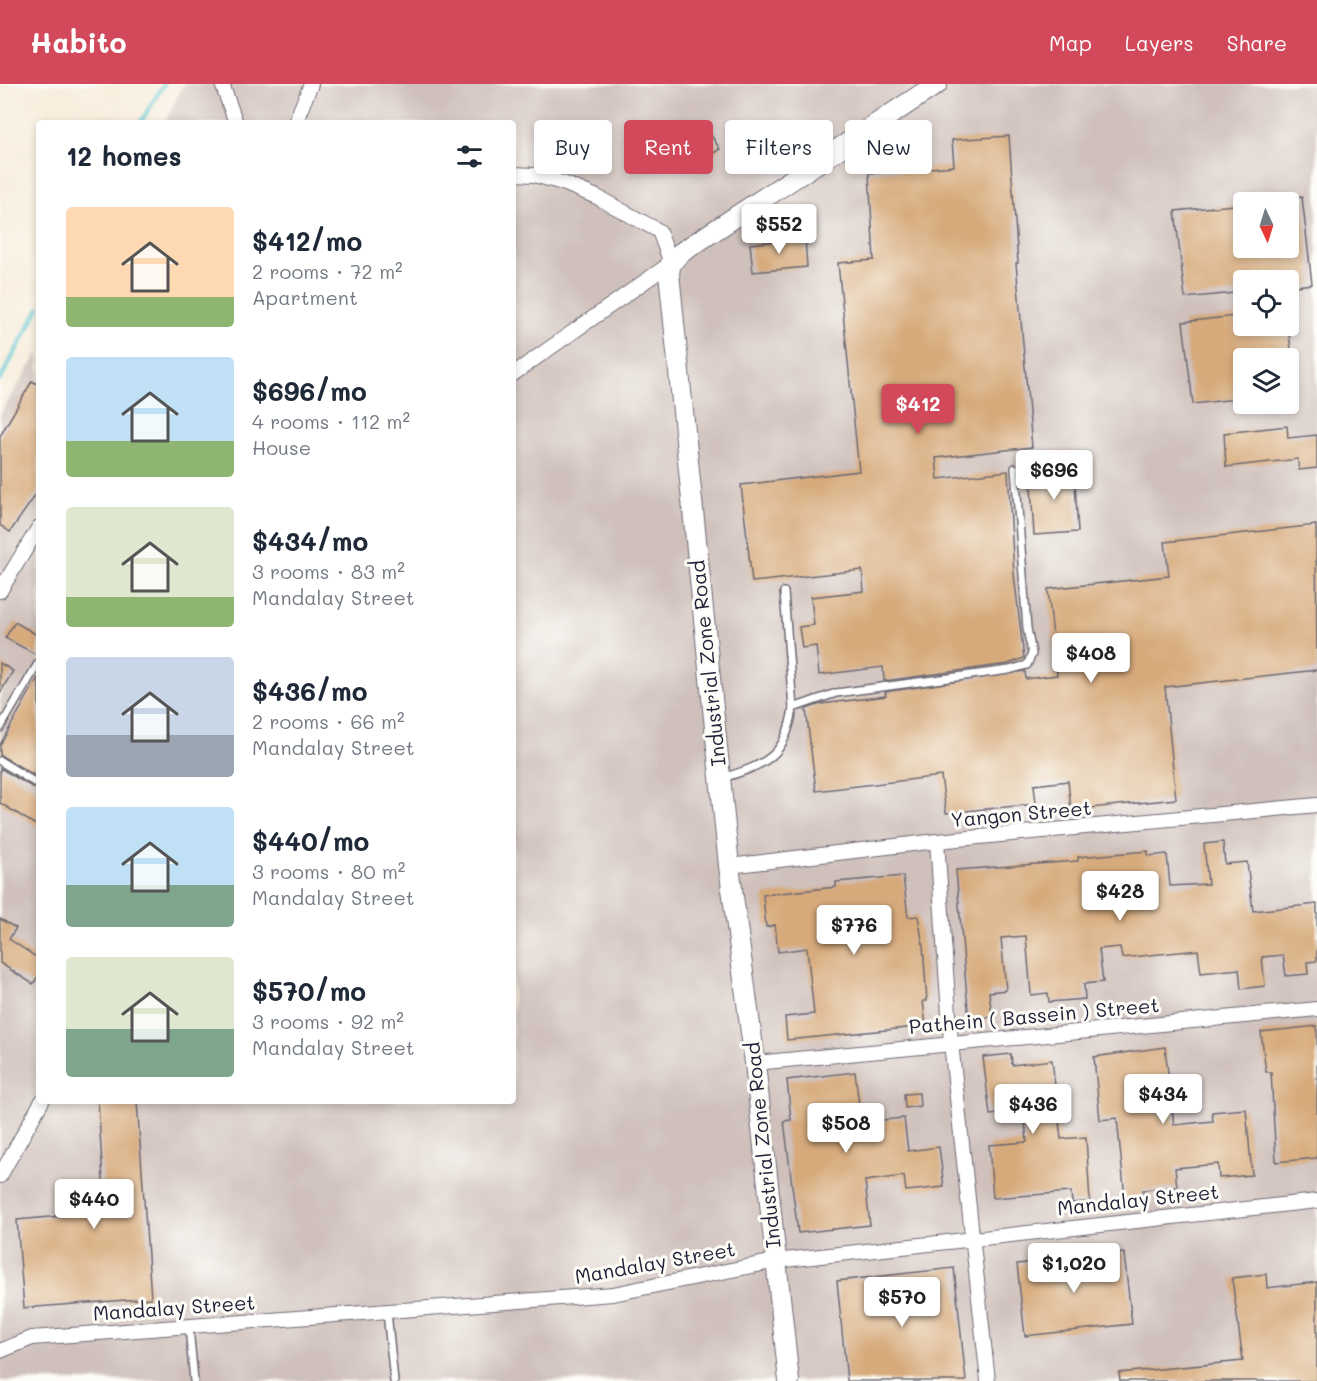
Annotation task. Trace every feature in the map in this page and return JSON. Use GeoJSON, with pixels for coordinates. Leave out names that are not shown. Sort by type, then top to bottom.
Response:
{"type":"FeatureCollection","features":[{"type":"Feature","properties":{"kind":"street"},"geometry":{"type":"LineString","coordinates":[[222,84],[235,120]]}},
{"type":"Feature","properties":{"kind":"street"},"geometry":{"type":"LineString","coordinates":[[296,120],[311,84]]}},
{"type":"Feature","properties":{"kind":"street"},"geometry":{"type":"LineString","coordinates":[[516,372],[671,263],[678,254],[937,84]]}},
{"type":"Feature","properties":{"kind":"street"},"geometry":{"type":"LineString","coordinates":[[516,174],[563,183],[597,197],[659,231],[671,263]]}},
{"type":"Feature","properties":{"kind":"street","name":"Industrial Zone Road"},"geometry":{"type":"LineString","coordinates":[[671,263],[669,285],[729,866],[755,1063],[789,1381]]}},
{"type":"Feature","properties":{"kind":"street"},"geometry":{"type":"LineString","coordinates":[[0,591],[36,532]]}},
{"type":"Feature","properties":{"kind":"street","name":"Yangon Street"},"geometry":{"type":"LineString","coordinates":[[729,866],[937,842],[1317,806]]}},
{"type":"Feature","properties":{"kind":"street"},"geometry":{"type":"LineString","coordinates":[[937,842],[951,1042],[988,1381]]}},
{"type":"Feature","properties":{"kind":"street","name":"Pathein ( Bassein ) Street"},"geometry":{"type":"LineString","coordinates":[[755,1063],[951,1042],[1317,1009]]}},
{"type":"Feature","properties":{"kind":"street"},"geometry":{"type":"LineString","coordinates":[[0,1176],[40,1104]]}},
{"type":"Feature","properties":{"kind":"street","name":"Mandalay Street"},"geometry":{"type":"LineString","coordinates":[[0,1351],[32,1338],[614,1294],[776,1261],[1317,1200]]}},
{"type":"Feature","properties":{"kind":"lane"},"geometry":{"type":"LineString","coordinates":[[793,708],[836,693],[1009,670],[1027,665],[1032,654],[1027,628],[1015,468]]}},
{"type":"Feature","properties":{"kind":"lane"},"geometry":{"type":"LineString","coordinates":[[720,779],[761,766],[778,752],[791,722],[793,708],[784,592]]}},
{"type":"Feature","properties":{"kind":"lane"},"geometry":{"type":"LineString","coordinates":[[0,728],[36,667]]}},
{"type":"Feature","properties":{"kind":"lane"},"geometry":{"type":"LineString","coordinates":[[0,760],[36,783]]}},
{"type":"Feature","properties":{"kind":"lane"},"geometry":{"type":"LineString","coordinates":[[387,1312],[394,1381]]}},
{"type":"Feature","properties":{"kind":"lane"},"geometry":{"type":"LineString","coordinates":[[189,1327],[194,1381]]}},
{"type":"Feature","properties":{"kind":"shaded area"},"geometry":{"type":"Polygon","coordinates":[[[184,84],[1317,84],[1317,1381],[0,1381],[0,414],[36,357],[36,1104],[516,1104],[516,120],[166,120],[184,84]]]}},
{"type":"Feature","properties":{"kind":"building"},"geometry":{"type":"Polygon","coordinates":[[[1009,136],[1018,263],[1016,263],[1032,447],[936,458],[938,479],[1008,471],[1014,574],[1024,658],[1008,664],[884,681],[883,667],[819,675],[816,646],[802,648],[799,627],[814,625],[811,597],[864,591],[862,570],[752,582],[741,485],[859,471],[838,263],[874,260],[869,174],[932,174],[932,168],[954,166],[952,140],[1009,136]]]}},
{"type":"Feature","properties":{"kind":"building"},"geometry":{"type":"Polygon","coordinates":[[[713,138],[720,149],[713,154],[713,138]]]}},
{"type":"Feature","properties":{"kind":"building"},"geometry":{"type":"Polygon","coordinates":[[[1299,197],[1302,197],[1312,284],[1299,286],[1299,270],[1233,270],[1233,293],[1185,298],[1175,211],[1233,205],[1233,258],[1299,258],[1299,197]]]}},
{"type":"Feature","properties":{"kind":"building"},"geometry":{"type":"Polygon","coordinates":[[[805,238],[807,267],[753,272],[750,244],[805,238]]]}},
{"type":"Feature","properties":{"kind":"building"},"geometry":{"type":"Polygon","coordinates":[[[1233,316],[1233,336],[1289,336],[1291,348],[1233,348],[1233,399],[1193,404],[1183,322],[1233,316]]]}},
{"type":"Feature","properties":{"kind":"building"},"geometry":{"type":"Polygon","coordinates":[[[32,381],[36,383],[36,494],[10,532],[0,525],[0,436],[32,381]]]}},
{"type":"Feature","properties":{"kind":"building"},"geometry":{"type":"Polygon","coordinates":[[[1287,426],[1288,438],[1317,435],[1317,468],[1299,470],[1298,459],[1226,467],[1224,433],[1287,426]]]}},
{"type":"Feature","properties":{"kind":"building"},"geometry":{"type":"Polygon","coordinates":[[[1074,466],[1078,532],[1034,535],[1030,471],[1074,466]]]}},
{"type":"Feature","properties":{"kind":"building"},"geometry":{"type":"Polygon","coordinates":[[[1316,525],[1317,670],[1165,687],[1176,799],[1071,810],[1068,781],[1034,785],[1036,804],[946,813],[941,776],[816,791],[806,709],[821,704],[886,696],[885,692],[1025,671],[1026,679],[1057,675],[1048,589],[1169,576],[1165,542],[1316,525]]]}},
{"type":"Feature","properties":{"kind":"building"},"geometry":{"type":"Polygon","coordinates":[[[15,622],[36,634],[36,654],[5,638],[15,622]]]}},
{"type":"Feature","properties":{"kind":"building"},"geometry":{"type":"Polygon","coordinates":[[[0,663],[13,671],[0,693],[0,663]]]}},
{"type":"Feature","properties":{"kind":"building"},"geometry":{"type":"Polygon","coordinates":[[[36,681],[36,776],[0,755],[0,745],[36,681]]]}},
{"type":"Feature","properties":{"kind":"building"},"geometry":{"type":"Polygon","coordinates":[[[0,768],[36,789],[36,825],[0,803],[0,768]]]}},
{"type":"Feature","properties":{"kind":"building"},"geometry":{"type":"Polygon","coordinates":[[[1223,842],[1225,864],[1247,862],[1253,911],[1317,904],[1317,961],[1307,962],[1308,974],[1286,976],[1283,955],[1262,957],[1265,986],[1241,989],[1239,969],[1201,973],[1198,950],[1122,958],[1120,947],[1099,949],[1103,982],[1084,984],[1085,999],[1049,1002],[1048,993],[1031,995],[1026,936],[1001,938],[1006,990],[989,992],[992,1017],[969,1020],[956,870],[1078,861],[1078,857],[1148,851],[1148,856],[1167,854],[1170,886],[1208,884],[1204,844],[1223,842]]]}},
{"type":"Feature","properties":{"kind":"building"},"geometry":{"type":"Polygon","coordinates":[[[903,876],[908,917],[918,916],[923,945],[927,1001],[923,1001],[926,1026],[787,1040],[785,1017],[814,1014],[807,948],[778,952],[775,925],[766,927],[763,895],[836,887],[836,882],[903,876]]]}},
{"type":"Feature","properties":{"kind":"building"},"geometry":{"type":"Polygon","coordinates":[[[0,919],[16,928],[9,939],[36,957],[36,980],[33,984],[0,963],[0,919]]]}},
{"type":"Feature","properties":{"kind":"building"},"geometry":{"type":"Polygon","coordinates":[[[1317,1026],[1317,1158],[1276,1162],[1271,1072],[1266,1072],[1261,1032],[1317,1026]]]}},
{"type":"Feature","properties":{"kind":"building"},"geometry":{"type":"Polygon","coordinates":[[[1165,1047],[1174,1125],[1213,1121],[1212,1112],[1246,1109],[1252,1175],[1219,1178],[1218,1164],[1175,1168],[1177,1187],[1143,1190],[1143,1196],[1125,1198],[1117,1118],[1100,1120],[1094,1057],[1165,1047]]]}},
{"type":"Feature","properties":{"kind":"building"},"geometry":{"type":"Polygon","coordinates":[[[1011,1054],[1012,1065],[1052,1060],[1061,1139],[1086,1137],[1090,1202],[1072,1203],[1071,1192],[993,1198],[989,1145],[1027,1142],[1024,1111],[990,1115],[983,1057],[1011,1054]]]}},
{"type":"Feature","properties":{"kind":"building"},"geometry":{"type":"Polygon","coordinates":[[[855,1072],[861,1122],[904,1118],[908,1151],[939,1147],[944,1187],[906,1191],[904,1176],[865,1181],[870,1225],[798,1233],[784,1121],[791,1120],[787,1080],[855,1072]]]}},
{"type":"Feature","properties":{"kind":"building"},"geometry":{"type":"Polygon","coordinates":[[[919,1093],[920,1106],[905,1108],[904,1094],[919,1093]]]}},
{"type":"Feature","properties":{"kind":"building"},"geometry":{"type":"Polygon","coordinates":[[[98,1104],[137,1104],[151,1298],[24,1308],[17,1220],[105,1212],[98,1104]]]}},
{"type":"Feature","properties":{"kind":"building"},"geometry":{"type":"Polygon","coordinates":[[[1124,1253],[1132,1324],[1025,1336],[1017,1264],[1124,1253]]]}},
{"type":"Feature","properties":{"kind":"building"},"geometry":{"type":"Polygon","coordinates":[[[954,1268],[966,1381],[847,1381],[837,1281],[954,1268]]]}},
{"type":"Feature","properties":{"kind":"building"},"geometry":{"type":"Polygon","coordinates":[[[1266,1274],[1267,1288],[1317,1282],[1317,1381],[1120,1381],[1119,1373],[1243,1361],[1232,1278],[1266,1274]]]}},
{"type":"Feature","properties":{"kind":"waterway"},"geometry":{"type":"LineString","coordinates":[[142,120],[164,84]]}},
{"type":"Feature","properties":{"kind":"waterway"},"geometry":{"type":"LineString","coordinates":[[0,380],[36,314]]}}]}
